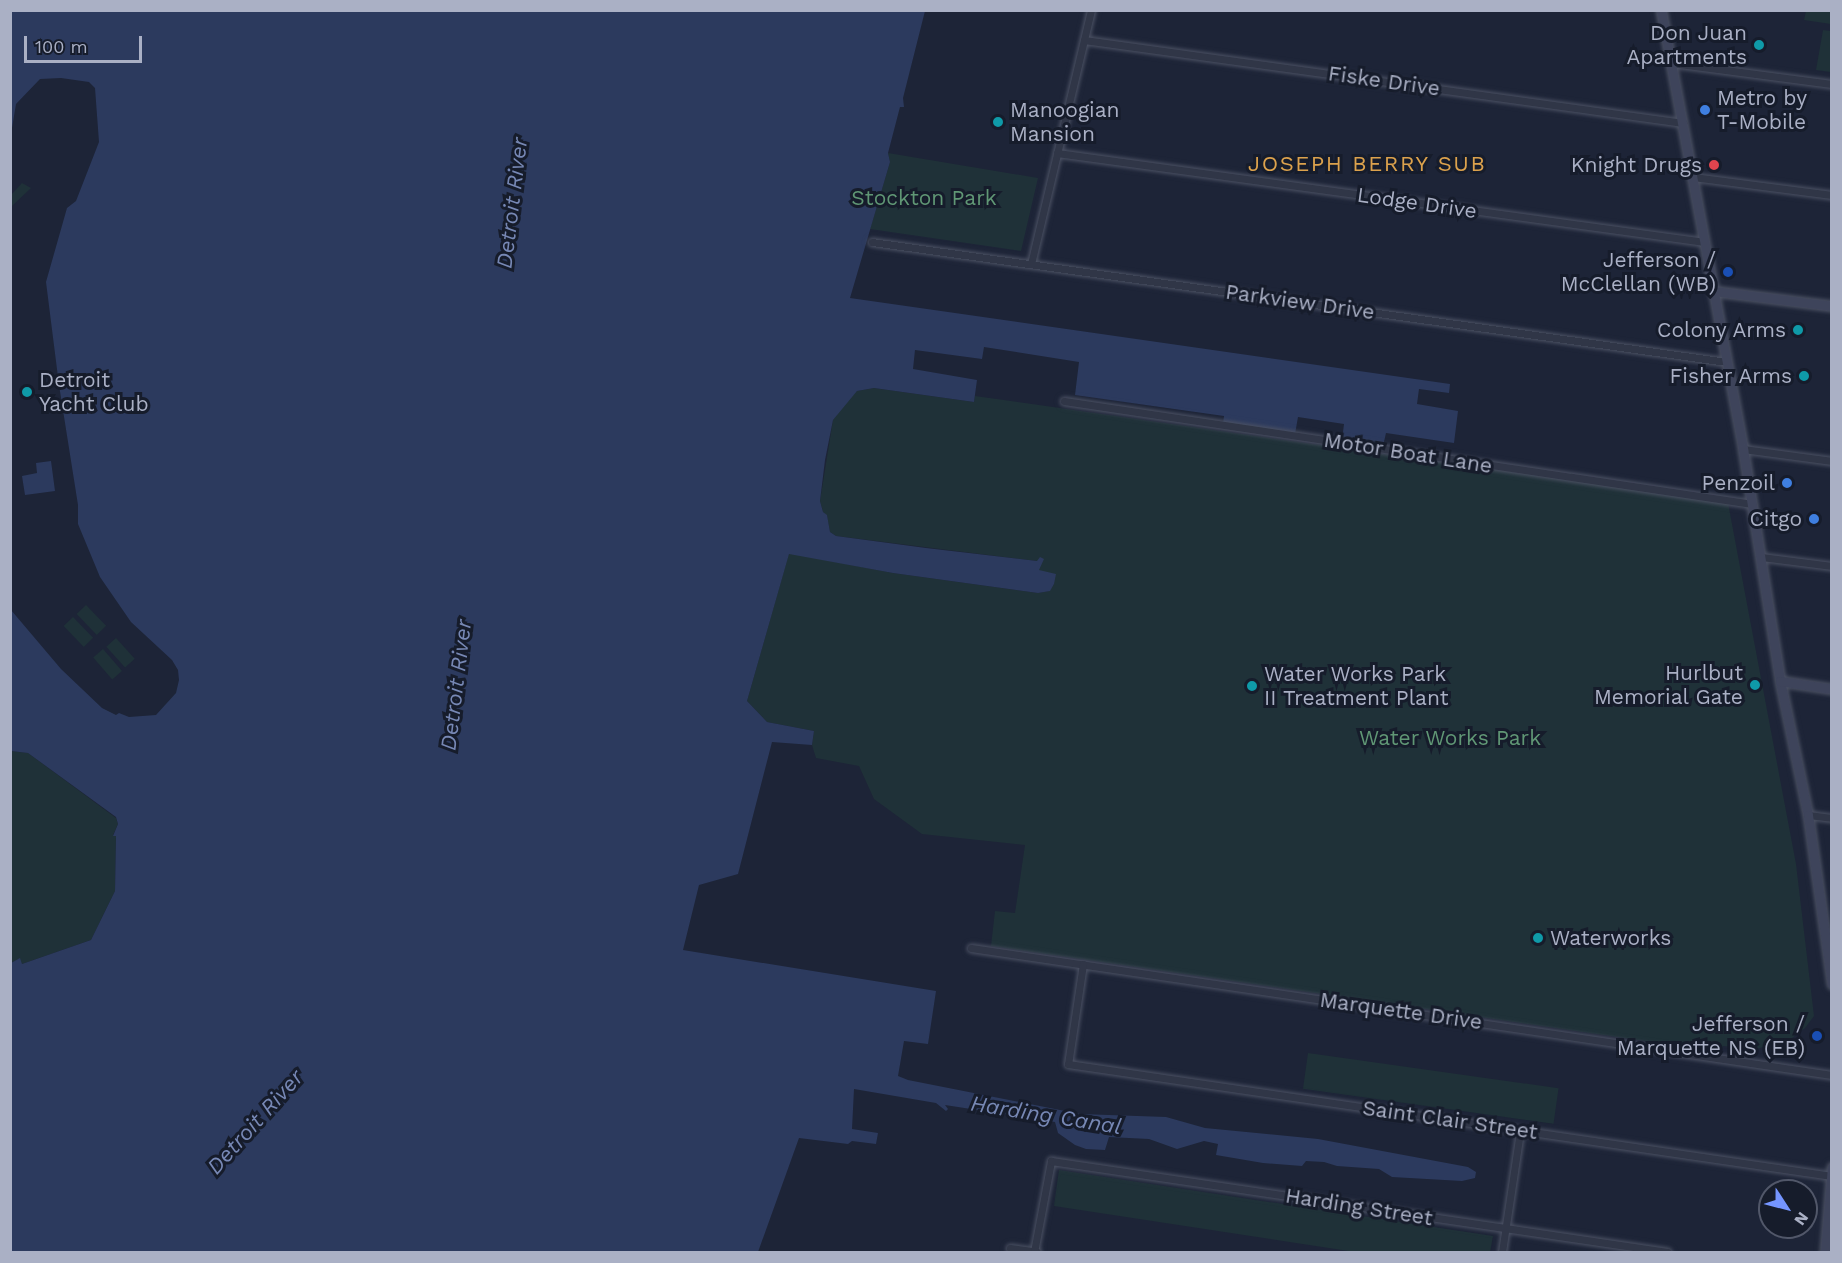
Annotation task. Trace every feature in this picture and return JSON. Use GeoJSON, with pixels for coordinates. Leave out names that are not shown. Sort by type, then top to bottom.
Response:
{"type":"FeatureCollection","features":[{"type":"Feature","properties":{"kind":"main road"},"geometry":{"type":"LineString","coordinates":[[1661,10],[1743,449],[1780,681],[1808,815],[1828,930],[1832,984]]}},
{"type":"Feature","properties":{"kind":"main road"},"geometry":{"type":"LineString","coordinates":[[1714,291],[1832,306]]}},
{"type":"Feature","properties":{"kind":"main road"},"geometry":{"type":"LineString","coordinates":[[1780,681],[1832,689]]}},
{"type":"Feature","properties":{"kind":"main road"},"geometry":{"type":"LineString","coordinates":[[1825,1252],[1831,1173]]}},
{"type":"Feature","properties":{"kind":"street"},"geometry":{"type":"LineString","coordinates":[[1030,264],[1091,10]]}},
{"type":"Feature","properties":{"kind":"street","name":"Fiske Drive"},"geometry":{"type":"LineString","coordinates":[[1084,40],[1683,123]]}},
{"type":"Feature","properties":{"kind":"street"},"geometry":{"type":"LineString","coordinates":[[1672,63],[1832,84]]}},
{"type":"Feature","properties":{"kind":"street","name":"Lodge Drive"},"geometry":{"type":"LineString","coordinates":[[1057,153],[1705,243]]}},
{"type":"Feature","properties":{"kind":"street"},"geometry":{"type":"LineString","coordinates":[[1693,177],[1832,195]]}},
{"type":"Feature","properties":{"kind":"street","name":"Parkview Drive"},"geometry":{"type":"LineString","coordinates":[[872,242],[1727,362]]}},
{"type":"Feature","properties":{"kind":"street","name":"Motor Boat Lane"},"geometry":{"type":"LineString","coordinates":[[1064,400],[1752,504]]}},
{"type":"Feature","properties":{"kind":"street"},"geometry":{"type":"LineString","coordinates":[[1743,449],[1832,461]]}},
{"type":"Feature","properties":{"kind":"street"},"geometry":{"type":"LineString","coordinates":[[1761,557],[1832,566]]}},
{"type":"Feature","properties":{"kind":"street"},"geometry":{"type":"LineString","coordinates":[[1808,815],[1832,818]]}},
{"type":"Feature","properties":{"kind":"street","name":"Marquette Drive"},"geometry":{"type":"LineString","coordinates":[[971,948],[1832,1076]]}},
{"type":"Feature","properties":{"kind":"street","name":"Saint Clair Street"},"geometry":{"type":"LineString","coordinates":[[1083,964],[1068,1064],[1520,1131],[1831,1173]]}},
{"type":"Feature","properties":{"kind":"street"},"geometry":{"type":"LineString","coordinates":[[1502,1252],[1520,1131]]}},
{"type":"Feature","properties":{"kind":"street","name":"Harding Street"},"geometry":{"type":"LineString","coordinates":[[1035,1252],[1051,1161],[1667,1252]]}},
{"type":"Feature","properties":{"kind":"street"},"geometry":{"type":"LineString","coordinates":[[1010,1248],[1035,1252]]}},
{"type":"Feature","properties":{"kind":"green space"},"geometry":{"type":"Polygon","coordinates":[[[1806,11],[1831,11],[1831,24],[1804,20],[1806,11]]]}},
{"type":"Feature","properties":{"kind":"green space"},"geometry":{"type":"Polygon","coordinates":[[[1823,30],[1831,31],[1831,72],[1816,70],[1823,30]]]}},
{"type":"Feature","properties":{"kind":"green space","name":"Stockton Park"},"geometry":{"type":"Polygon","coordinates":[[[888,153],[1038,178],[1021,251],[870,229],[890,162],[888,153]]]}},
{"type":"Feature","properties":{"kind":"green space"},"geometry":{"type":"Polygon","coordinates":[[[22,183],[31,188],[12,206],[11,195],[22,183]]]}},
{"type":"Feature","properties":{"kind":"green space","name":"Water Works Park"},"geometry":{"type":"Polygon","coordinates":[[[874,388],[974,402],[975,396],[1728,503],[1796,864],[1814,1016],[1805,1028],[1787,1042],[1755,1049],[1723,1046],[1721,1052],[991,946],[995,911],[1015,913],[1025,845],[922,834],[874,799],[859,766],[816,758],[812,745],[814,731],[767,722],[747,701],[789,553],[893,573],[1038,593],[1049,591],[1054,584],[1038,570],[1037,561],[836,536],[830,532],[827,516],[823,512],[820,501],[833,420],[849,397],[857,391],[874,388]]]}},
{"type":"Feature","properties":{"kind":"green space"},"geometry":{"type":"Polygon","coordinates":[[[86,605],[106,626],[97,635],[77,614],[86,605]]]}},
{"type":"Feature","properties":{"kind":"green space"},"geometry":{"type":"Polygon","coordinates":[[[73,617],[93,638],[84,647],[64,626],[73,617]]]}},
{"type":"Feature","properties":{"kind":"green space"},"geometry":{"type":"Polygon","coordinates":[[[116,638],[135,659],[125,668],[106,647],[116,638]]]}},
{"type":"Feature","properties":{"kind":"green space"},"geometry":{"type":"Polygon","coordinates":[[[103,649],[122,671],[112,679],[93,658],[103,649]]]}},
{"type":"Feature","properties":{"kind":"green space"},"geometry":{"type":"Polygon","coordinates":[[[10,751],[28,753],[116,818],[118,824],[113,835],[116,836],[115,891],[91,940],[22,964],[19,959],[11,963],[10,751]]]}},
{"type":"Feature","properties":{"kind":"green space"},"geometry":{"type":"Polygon","coordinates":[[[1308,1053],[1559,1088],[1554,1124],[1303,1089],[1308,1053]]]}},
{"type":"Feature","properties":{"kind":"green space"},"geometry":{"type":"Polygon","coordinates":[[[1059,1170],[1493,1236],[1490,1252],[1355,1252],[1054,1206],[1059,1170]]]}},
{"type":"Feature","properties":{"kind":"water"},"geometry":{"type":"Polygon","coordinates":[[[11,11],[925,11],[903,98],[904,107],[900,107],[888,153],[890,162],[850,298],[1450,384],[1449,393],[1419,389],[1417,404],[1458,411],[1454,443],[1386,433],[1383,446],[1342,440],[1344,424],[1298,417],[1295,434],[1223,424],[1224,416],[1075,395],[1079,362],[984,347],[982,359],[915,350],[913,369],[977,380],[974,402],[874,388],[857,391],[833,420],[825,460],[820,501],[823,512],[827,515],[830,532],[836,536],[926,548],[1037,561],[1040,557],[1044,559],[1039,570],[1056,574],[1054,584],[1050,591],[1038,593],[893,573],[789,554],[747,701],[767,722],[814,731],[812,745],[772,742],[738,874],[699,885],[683,950],[936,991],[928,1044],[904,1041],[898,1076],[908,1080],[1080,1114],[1166,1117],[1205,1128],[1318,1139],[1468,1167],[1476,1172],[1475,1178],[1462,1181],[1392,1177],[1379,1169],[1337,1166],[1324,1162],[1306,1161],[1302,1166],[1263,1163],[1216,1155],[1218,1144],[1204,1141],[1177,1149],[1149,1139],[1109,1137],[1105,1150],[1086,1149],[1075,1145],[1058,1133],[1055,1122],[945,1105],[948,1109],[946,1111],[936,1103],[854,1089],[852,1129],[878,1133],[876,1144],[852,1141],[848,1144],[799,1138],[758,1252],[11,1252],[11,963],[20,958],[22,964],[91,940],[115,891],[116,836],[113,836],[118,824],[116,817],[28,753],[11,751],[11,610],[61,669],[102,708],[116,715],[119,713],[129,717],[156,715],[176,693],[179,680],[178,670],[172,660],[131,622],[100,577],[78,524],[78,505],[46,282],[67,208],[76,201],[99,142],[95,88],[89,82],[61,78],[40,79],[16,104],[11,134],[11,11]]]}},
{"type":"Feature","properties":{"kind":"water"},"geometry":{"type":"Polygon","coordinates":[[[51,461],[55,491],[25,495],[22,476],[37,473],[36,463],[51,461]]]}},
{"type":"Feature","properties":{"kind":"place","name":"Don Juan Apartments"},"geometry":{"type":"Point","coordinates":[1759,45]}},
{"type":"Feature","properties":{"kind":"place","name":"Metro by T-Mobile"},"geometry":{"type":"Point","coordinates":[1705,110]}},
{"type":"Feature","properties":{"kind":"place","name":"Manoogian Mansion"},"geometry":{"type":"Point","coordinates":[998,122]}},
{"type":"Feature","properties":{"kind":"place","name":"Knight Drugs"},"geometry":{"type":"Point","coordinates":[1714,165]}},
{"type":"Feature","properties":{"kind":"place","name":"Jefferson / McClellan (WB)"},"geometry":{"type":"Point","coordinates":[1728,272]}},
{"type":"Feature","properties":{"kind":"place","name":"Colony Arms"},"geometry":{"type":"Point","coordinates":[1798,330]}},
{"type":"Feature","properties":{"kind":"place","name":"Fisher Arms"},"geometry":{"type":"Point","coordinates":[1804,376]}},
{"type":"Feature","properties":{"kind":"place","name":"Detroit Yacht Club"},"geometry":{"type":"Point","coordinates":[27,392]}},
{"type":"Feature","properties":{"kind":"place","name":"Penzoil"},"geometry":{"type":"Point","coordinates":[1787,483]}},
{"type":"Feature","properties":{"kind":"place","name":"Citgo"},"geometry":{"type":"Point","coordinates":[1814,519]}},
{"type":"Feature","properties":{"kind":"place","name":"Hurlbut Memorial Gate"},"geometry":{"type":"Point","coordinates":[1755,685]}},
{"type":"Feature","properties":{"kind":"place","name":"Water Works Park II Treatment Plant"},"geometry":{"type":"Point","coordinates":[1252,686]}},
{"type":"Feature","properties":{"kind":"place","name":"Waterworks"},"geometry":{"type":"Point","coordinates":[1538,938]}},
{"type":"Feature","properties":{"kind":"place","name":"Jefferson / Marquette NS (EB)"},"geometry":{"type":"Point","coordinates":[1817,1036]}},
{"type":"Feature","properties":{"kind":"district","name":"JOSEPH BERRY SUB"},"geometry":{"type":"Point","coordinates":[1367,164]}},
{"type":"Feature","properties":{"kind":"water label","name":"Detroit River"},"geometry":{"type":"Point","coordinates":[512,203]}},
{"type":"Feature","properties":{"kind":"water label","name":"Detroit River"},"geometry":{"type":"Point","coordinates":[456,685]}},
{"type":"Feature","properties":{"kind":"water label","name":"Harding Canal"},"geometry":{"type":"Point","coordinates":[1046,1115]}},
{"type":"Feature","properties":{"kind":"water label","name":"Detroit River"},"geometry":{"type":"Point","coordinates":[255,1122]}}]}
